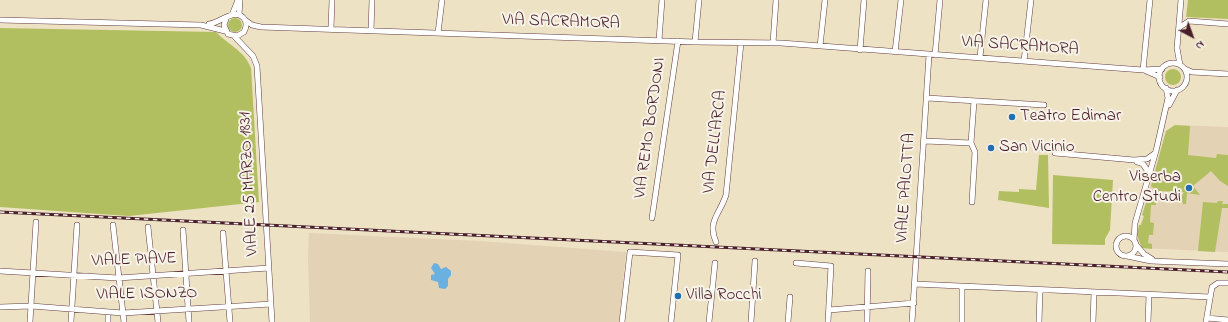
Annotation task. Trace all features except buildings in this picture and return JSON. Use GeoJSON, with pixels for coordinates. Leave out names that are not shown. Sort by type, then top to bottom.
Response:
{"type":"FeatureCollection","features":[{"type":"Feature","properties":{"kind":"street"},"geometry":{"type":"LineString","coordinates":[[232,15],[239,0]]}},
{"type":"Feature","properties":{"kind":"street"},"geometry":{"type":"LineString","coordinates":[[239,0],[239,15]]}},
{"type":"Feature","properties":{"kind":"street"},"geometry":{"type":"LineString","coordinates":[[331,29],[332,0]]}},
{"type":"Feature","properties":{"kind":"street"},"geometry":{"type":"LineString","coordinates":[[371,31],[372,0]]}},
{"type":"Feature","properties":{"kind":"street"},"geometry":{"type":"LineString","coordinates":[[438,33],[442,0]]}},
{"type":"Feature","properties":{"kind":"street"},"geometry":{"type":"LineString","coordinates":[[659,40],[662,0]]}},
{"type":"Feature","properties":{"kind":"street"},"geometry":{"type":"LineString","coordinates":[[695,42],[699,0]]}},
{"type":"Feature","properties":{"kind":"street"},"geometry":{"type":"LineString","coordinates":[[773,43],[776,0]]}},
{"type":"Feature","properties":{"kind":"street"},"geometry":{"type":"LineString","coordinates":[[820,46],[825,0]]}},
{"type":"Feature","properties":{"kind":"street"},"geometry":{"type":"LineString","coordinates":[[860,50],[864,0]]}},
{"type":"Feature","properties":{"kind":"street"},"geometry":{"type":"LineString","coordinates":[[894,52],[898,0]]}},
{"type":"Feature","properties":{"kind":"street"},"geometry":{"type":"LineString","coordinates":[[894,52],[901,0]]}},
{"type":"Feature","properties":{"kind":"street","name":"VIALE PALOTTA"},"geometry":{"type":"LineString","coordinates":[[912,322],[927,98],[940,0]]}},
{"type":"Feature","properties":{"kind":"street"},"geometry":{"type":"LineString","coordinates":[[980,57],[986,0]]}},
{"type":"Feature","properties":{"kind":"street"},"geometry":{"type":"LineString","coordinates":[[1024,60],[1031,0]]}},
{"type":"Feature","properties":{"kind":"street"},"geometry":{"type":"LineString","coordinates":[[1144,70],[1150,0]]}},
{"type":"Feature","properties":{"kind":"street"},"geometry":{"type":"LineString","coordinates":[[1159,261],[1144,254],[1136,245],[1134,240],[1136,218],[1156,151],[1168,98],[1166,88],[1163,86],[1160,77],[1162,69],[1169,64],[1176,48],[1180,27],[1181,3]]}},
{"type":"Feature","properties":{"kind":"street"},"geometry":{"type":"LineString","coordinates":[[1178,35],[1178,13],[1181,3]]}},
{"type":"Feature","properties":{"kind":"street"},"geometry":{"type":"LineString","coordinates":[[1181,13],[1189,22]]}},
{"type":"Feature","properties":{"kind":"street"},"geometry":{"type":"LineString","coordinates":[[0,20],[200,25],[215,24],[232,15],[239,15],[245,20],[244,32],[235,37],[225,31],[200,25]]}},
{"type":"Feature","properties":{"kind":"street"},"geometry":{"type":"LineString","coordinates":[[225,31],[224,25],[226,18]]}},
{"type":"Feature","properties":{"kind":"street","name":"VIA SACRAMORA"},"geometry":{"type":"LineString","coordinates":[[245,20],[252,25],[261,27],[695,42],[773,43],[932,55],[1024,60],[1144,70],[1162,69]]}},
{"type":"Feature","properties":{"kind":"street"},"geometry":{"type":"LineString","coordinates":[[1180,27],[1189,22],[1228,24]]}},
{"type":"Feature","properties":{"kind":"street","name":"VIA SACRAMORA"},"geometry":{"type":"LineString","coordinates":[[244,32],[261,27]]}},
{"type":"Feature","properties":{"kind":"street","name":"VIALE 25 MARZO 1831"},"geometry":{"type":"LineString","coordinates":[[244,32],[246,48]]}},
{"type":"Feature","properties":{"kind":"street","name":"VIALE 25 MARZO 1831"},"geometry":{"type":"LineString","coordinates":[[235,37],[253,56],[257,66],[272,322]]}},
{"type":"Feature","properties":{"kind":"street","name":"VIA REMO BORDONI"},"geometry":{"type":"LineString","coordinates":[[652,218],[678,41]]}},
{"type":"Feature","properties":{"kind":"street","name":"VIA DELL'ARCA"},"geometry":{"type":"LineString","coordinates":[[716,242],[712,224],[726,195],[741,43]]}},
{"type":"Feature","properties":{"kind":"street"},"geometry":{"type":"LineString","coordinates":[[1176,48],[1180,65]]}},
{"type":"Feature","properties":{"kind":"street"},"geometry":{"type":"LineString","coordinates":[[1169,64],[1180,65],[1192,72],[1228,74]]}},
{"type":"Feature","properties":{"kind":"street"},"geometry":{"type":"LineString","coordinates":[[1185,69],[1186,80]]}},
{"type":"Feature","properties":{"kind":"street","name":"VIA SACRAMORA"},"geometry":{"type":"LineString","coordinates":[[1144,70],[1160,77]]}},
{"type":"Feature","properties":{"kind":"street"},"geometry":{"type":"LineString","coordinates":[[1158,140],[1170,102],[1177,90],[1182,87],[1186,80],[1193,76],[1206,73]]}},
{"type":"Feature","properties":{"kind":"street"},"geometry":{"type":"LineString","coordinates":[[1166,88],[1177,90]]}},
{"type":"Feature","properties":{"kind":"street"},"geometry":{"type":"LineString","coordinates":[[927,98],[1044,106]]}},
{"type":"Feature","properties":{"kind":"street"},"geometry":{"type":"LineString","coordinates":[[972,202],[975,152],[971,143],[974,101]]}},
{"type":"Feature","properties":{"kind":"street"},"geometry":{"type":"LineString","coordinates":[[925,141],[971,143]]}},
{"type":"Feature","properties":{"kind":"street"},"geometry":{"type":"LineString","coordinates":[[1056,153],[1134,160],[1149,158],[1156,151]]}},
{"type":"Feature","properties":{"kind":"street"},"geometry":{"type":"LineString","coordinates":[[1134,160],[1143,164],[1149,173]]}},
{"type":"Feature","properties":{"kind":"street"},"geometry":{"type":"LineString","coordinates":[[1136,218],[1126,236],[1120,239],[1117,247],[1121,254],[1159,261],[1228,264]]}},
{"type":"Feature","properties":{"kind":"street"},"geometry":{"type":"LineString","coordinates":[[30,322],[36,222]]}},
{"type":"Feature","properties":{"kind":"street"},"geometry":{"type":"LineString","coordinates":[[71,322],[77,225]]}},
{"type":"Feature","properties":{"kind":"street"},"geometry":{"type":"LineString","coordinates":[[113,225],[124,322]]}},
{"type":"Feature","properties":{"kind":"street"},"geometry":{"type":"LineString","coordinates":[[148,227],[158,322]]}},
{"type":"Feature","properties":{"kind":"street"},"geometry":{"type":"LineString","coordinates":[[183,230],[189,322]]}},
{"type":"Feature","properties":{"kind":"street"},"geometry":{"type":"LineString","coordinates":[[223,232],[230,322]]}},
{"type":"Feature","properties":{"kind":"street"},"geometry":{"type":"LineString","coordinates":[[1126,236],[1134,240]]}},
{"type":"Feature","properties":{"kind":"street"},"geometry":{"type":"LineString","coordinates":[[1126,256],[1134,251],[1136,245]]}},
{"type":"Feature","properties":{"kind":"street"},"geometry":{"type":"LineString","coordinates":[[622,322],[630,252],[678,255],[671,322]]}},
{"type":"Feature","properties":{"kind":"street"},"geometry":{"type":"LineString","coordinates":[[751,322],[756,261]]}},
{"type":"Feature","properties":{"kind":"street"},"geometry":{"type":"LineString","coordinates":[[708,322],[715,263]]}},
{"type":"Feature","properties":{"kind":"street"},"geometry":{"type":"LineString","coordinates":[[796,263],[831,266],[828,322]]}},
{"type":"Feature","properties":{"kind":"street","name":"VIALE PIAVE"},"geometry":{"type":"LineString","coordinates":[[0,271],[118,278],[269,268]]}},
{"type":"Feature","properties":{"kind":"street"},"geometry":{"type":"LineString","coordinates":[[867,322],[868,271]]}},
{"type":"Feature","properties":{"kind":"street"},"geometry":{"type":"LineString","coordinates":[[1228,283],[1215,285],[1210,291],[1207,320],[1228,320]]}},
{"type":"Feature","properties":{"kind":"street"},"geometry":{"type":"LineString","coordinates":[[915,284],[1040,291],[1210,297]]}},
{"type":"Feature","properties":{"kind":"street"},"geometry":{"type":"LineString","coordinates":[[962,286],[962,322]]}},
{"type":"Feature","properties":{"kind":"street"},"geometry":{"type":"LineString","coordinates":[[1038,322],[1040,291]]}},
{"type":"Feature","properties":{"kind":"street"},"geometry":{"type":"LineString","coordinates":[[1093,322],[1094,293]]}},
{"type":"Feature","properties":{"kind":"street"},"geometry":{"type":"LineString","coordinates":[[1148,322],[1149,295]]}},
{"type":"Feature","properties":{"kind":"street"},"geometry":{"type":"LineString","coordinates":[[788,322],[790,298]]}},
{"type":"Feature","properties":{"kind":"street"},"geometry":{"type":"LineString","coordinates":[[829,310],[914,303]]}},
{"type":"Feature","properties":{"kind":"street","name":"VIALE ISONZO"},"geometry":{"type":"LineString","coordinates":[[0,306],[31,306],[123,313],[271,304]]}},
{"type":"Feature","properties":{"kind":"street"},"geometry":{"type":"LineString","coordinates":[[108,312],[108,322]]}},
{"type":"Feature","properties":{"kind":"shaded area","name":"Viserba Centro Studi"},"geometry":{"type":"Polygon","coordinates":[[[1175,125],[1228,127],[1228,252],[1142,248],[1138,239],[1138,230],[1144,216],[1142,215],[1166,131],[1175,125]]]}},
{"type":"Feature","properties":{"kind":"shaded area"},"geometry":{"type":"Polygon","coordinates":[[[309,233],[479,241],[626,252],[619,322],[310,322],[308,256],[309,233]]]}},
{"type":"Feature","properties":{"kind":"green space"},"geometry":{"type":"Polygon","coordinates":[[[1188,0],[1228,0],[1228,19],[1186,17],[1188,0]]]}},
{"type":"Feature","properties":{"kind":"green space"},"geometry":{"type":"Polygon","coordinates":[[[232,18],[238,18],[242,22],[242,28],[238,32],[232,32],[228,28],[228,22],[232,18]]]}},
{"type":"Feature","properties":{"kind":"green space"},"geometry":{"type":"Polygon","coordinates":[[[0,28],[216,32],[240,52],[251,68],[259,202],[129,216],[0,207],[0,28]]]}},
{"type":"Feature","properties":{"kind":"green space"},"geometry":{"type":"Polygon","coordinates":[[[1170,69],[1176,69],[1181,74],[1179,83],[1176,85],[1170,85],[1165,80],[1165,74],[1170,69]]]}},
{"type":"Feature","properties":{"kind":"green space"},"geometry":{"type":"Polygon","coordinates":[[[1175,125],[1190,126],[1188,155],[1216,158],[1217,154],[1228,155],[1228,186],[1220,181],[1211,171],[1193,186],[1200,195],[1187,193],[1186,204],[1183,204],[1181,198],[1184,192],[1157,191],[1151,186],[1166,131],[1175,125]]]}},
{"type":"Feature","properties":{"kind":"green space"},"geometry":{"type":"Polygon","coordinates":[[[1039,155],[1048,155],[1049,208],[998,200],[999,191],[1019,192],[1019,189],[1036,190],[1039,155]]]}},
{"type":"Feature","properties":{"kind":"green space"},"geometry":{"type":"Polygon","coordinates":[[[1053,175],[1113,180],[1110,230],[1105,239],[1105,245],[1052,244],[1053,175]]]}},
{"type":"Feature","properties":{"kind":"green space"},"geometry":{"type":"Polygon","coordinates":[[[1150,191],[1151,194],[1156,195],[1156,205],[1151,205],[1150,222],[1154,223],[1153,235],[1149,235],[1148,243],[1152,244],[1152,249],[1142,248],[1137,235],[1139,225],[1141,225],[1144,216],[1142,215],[1150,191]]]}},
{"type":"Feature","properties":{"kind":"green space"},"geometry":{"type":"Polygon","coordinates":[[[1218,201],[1223,201],[1222,204],[1228,204],[1228,208],[1222,208],[1215,252],[1198,251],[1203,202],[1217,203],[1218,201]]]}},
{"type":"Feature","properties":{"kind":"water"},"geometry":{"type":"Polygon","coordinates":[[[434,263],[438,264],[441,269],[446,267],[451,271],[451,275],[448,279],[448,286],[445,289],[439,288],[438,282],[431,280],[431,275],[435,274],[431,268],[434,263]]]}},
{"type":"Feature","properties":{"kind":"railway"},"geometry":{"type":"LineString","coordinates":[[0,212],[1228,272]]}},
{"type":"Feature","properties":{"kind":"place","name":"Teatro Edimar"},"geometry":{"type":"Point","coordinates":[1012,117]}},
{"type":"Feature","properties":{"kind":"place","name":"San Vicinio"},"geometry":{"type":"Point","coordinates":[991,148]}},
{"type":"Feature","properties":{"kind":"place","name":"Viserba Centro Studi"},"geometry":{"type":"Point","coordinates":[1189,188]}},
{"type":"Feature","properties":{"kind":"place","name":"Villa Rocchi"},"geometry":{"type":"Point","coordinates":[678,296]}}]}
